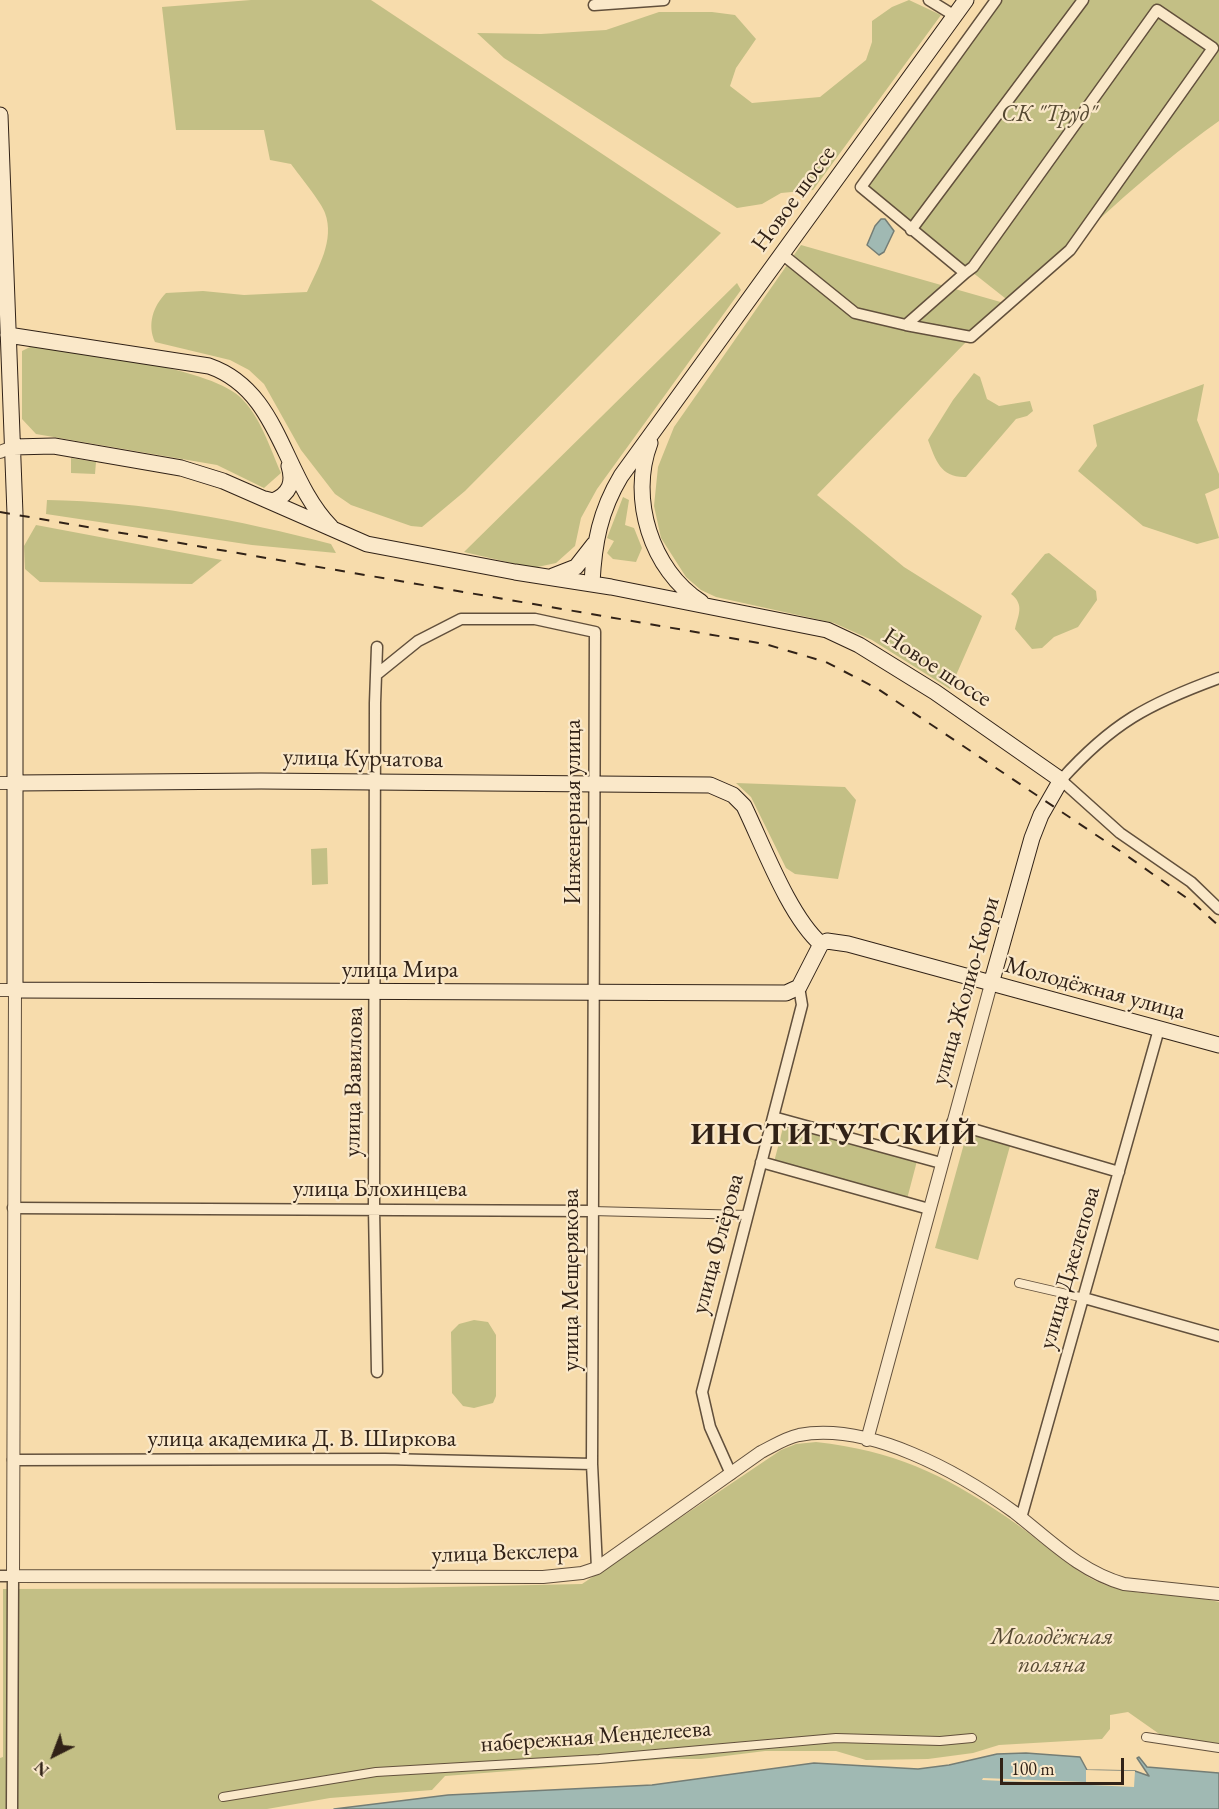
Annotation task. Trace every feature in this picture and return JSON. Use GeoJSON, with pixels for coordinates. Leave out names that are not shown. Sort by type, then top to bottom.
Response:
{"type":"FeatureCollection","features":[{"type":"Feature","properties":{"kind":"main road","name":"Новое шоссе"},"geometry":{"type":"LineString","coordinates":[[966,0],[621,476],[602,513],[594,544],[592,584],[811,626],[859,645],[935,692],[1061,780]]}},
{"type":"Feature","properties":{"kind":"main road"},"geometry":{"type":"LineString","coordinates":[[0,115],[8,335],[6,450],[16,585],[8,783],[8,990]]}},
{"type":"Feature","properties":{"kind":"main road"},"geometry":{"type":"LineString","coordinates":[[8,335],[177,360],[222,370],[241,382],[256,398],[315,508],[338,532]]}},
{"type":"Feature","properties":{"kind":"main road","name":"Новое шоссе"},"geometry":{"type":"LineString","coordinates":[[659,424],[648,447],[642,484],[648,527],[658,553],[671,573],[687,592],[706,605]]}},
{"type":"Feature","properties":{"kind":"main road"},"geometry":{"type":"LineString","coordinates":[[6,450],[54,446],[181,468],[223,481],[367,544],[592,584]]}},
{"type":"Feature","properties":{"kind":"main road"},"geometry":{"type":"LineString","coordinates":[[265,499],[281,498],[291,486],[291,469],[285,451]]}},
{"type":"Feature","properties":{"kind":"main road"},"geometry":{"type":"LineString","coordinates":[[621,476],[630,473],[642,484]]}},
{"type":"Feature","properties":{"kind":"main road","name":"Новое шоссе"},"geometry":{"type":"LineString","coordinates":[[547,577],[576,567],[594,544]]}},
{"type":"Feature","properties":{"kind":"main road"},"geometry":{"type":"LineString","coordinates":[[666,597],[673,584],[671,573]]}},
{"type":"Feature","properties":{"kind":"main road","name":"улица Жолио-Кюри"},"geometry":{"type":"LineString","coordinates":[[991,984],[1032,838],[1041,815],[1061,780]]}},
{"type":"Feature","properties":{"kind":"main road","name":"улица Курчатова"},"geometry":{"type":"LineString","coordinates":[[8,783],[375,782],[710,785],[724,789],[744,806],[780,880],[810,934],[821,944]]}},
{"type":"Feature","properties":{"kind":"main road","name":"Молодёжная улица"},"geometry":{"type":"LineString","coordinates":[[821,944],[827,941],[848,944],[1219,1045]]}},
{"type":"Feature","properties":{"kind":"main road"},"geometry":{"type":"LineString","coordinates":[[798,987],[821,944]]}},
{"type":"Feature","properties":{"kind":"main road","name":"улица Мира"},"geometry":{"type":"LineString","coordinates":[[8,990],[774,994],[793,992],[798,987]]}},
{"type":"Feature","properties":{"kind":"street"},"geometry":{"type":"LineString","coordinates":[[594,5],[664,0]]}},
{"type":"Feature","properties":{"kind":"street"},"geometry":{"type":"LineString","coordinates":[[929,0],[955,16]]}},
{"type":"Feature","properties":{"kind":"street"},"geometry":{"type":"LineString","coordinates":[[965,273],[861,187],[996,0]]}},
{"type":"Feature","properties":{"kind":"street"},"geometry":{"type":"LineString","coordinates":[[911,230],[1083,0]]}},
{"type":"Feature","properties":{"kind":"street"},"geometry":{"type":"LineString","coordinates":[[782,254],[855,313],[906,325],[971,337],[1070,250],[1213,48],[1157,10],[973,267],[906,325]]}},
{"type":"Feature","properties":{"kind":"street","name":"Инженерная улица"},"geometry":{"type":"LineString","coordinates":[[376,675],[418,641],[462,619],[535,619],[595,632],[593,992]]}},
{"type":"Feature","properties":{"kind":"street","name":"улица Вавилова"},"geometry":{"type":"LineString","coordinates":[[377,1372],[374,1209],[375,782],[378,647]]}},
{"type":"Feature","properties":{"kind":"street","name":"улица Жолио-Кюри"},"geometry":{"type":"LineString","coordinates":[[1061,780],[1098,741],[1125,720],[1148,707],[1219,678]]}},
{"type":"Feature","properties":{"kind":"street"},"geometry":{"type":"LineString","coordinates":[[1061,780],[1120,833],[1191,882],[1219,909]]}},
{"type":"Feature","properties":{"kind":"street","name":"улица Жолио-Кюри"},"geometry":{"type":"LineString","coordinates":[[867,1440],[940,1163],[991,984]]}},
{"type":"Feature","properties":{"kind":"street","name":"улица Флёрова"},"geometry":{"type":"LineString","coordinates":[[731,1473],[710,1427],[702,1392],[802,1005],[798,987]]}},
{"type":"Feature","properties":{"kind":"street"},"geometry":{"type":"LineString","coordinates":[[8,990],[13,1208],[12,1809]]}},
{"type":"Feature","properties":{"kind":"street","name":"улица Мещерякова"},"geometry":{"type":"LineString","coordinates":[[593,992],[592,1464],[597,1568]]}},
{"type":"Feature","properties":{"kind":"street","name":"улица Джелепова"},"geometry":{"type":"LineString","coordinates":[[1022,1518],[1159,1029]]}},
{"type":"Feature","properties":{"kind":"street"},"geometry":{"type":"LineString","coordinates":[[773,1117],[940,1163]]}},
{"type":"Feature","properties":{"kind":"street"},"geometry":{"type":"LineString","coordinates":[[952,1123],[1119,1172]]}},
{"type":"Feature","properties":{"kind":"street"},"geometry":{"type":"LineString","coordinates":[[761,1162],[929,1209]]}},
{"type":"Feature","properties":{"kind":"street","name":"улица Блохинцева"},"geometry":{"type":"LineString","coordinates":[[13,1208],[592,1211],[747,1215]]}},
{"type":"Feature","properties":{"kind":"street"},"geometry":{"type":"LineString","coordinates":[[1019,1282],[1219,1336]]}},
{"type":"Feature","properties":{"kind":"street","name":"улица Векслера"},"geometry":{"type":"LineString","coordinates":[[0,1576],[543,1577],[582,1573],[597,1568],[761,1452],[799,1435],[818,1434],[867,1440],[910,1454],[958,1475],[1022,1518],[1063,1553],[1109,1580],[1124,1584],[1219,1594]]}},
{"type":"Feature","properties":{"kind":"street","name":"улица академика Д. В. Ширкова"},"geometry":{"type":"LineString","coordinates":[[13,1460],[387,1459],[592,1464]]}},
{"type":"Feature","properties":{"kind":"street"},"geometry":{"type":"LineString","coordinates":[[1146,1737],[1219,1748]]}},
{"type":"Feature","properties":{"kind":"street","name":"набережная Менделеева"},"geometry":{"type":"LineString","coordinates":[[223,1797],[385,1772],[599,1759],[836,1738],[940,1741],[972,1738]]}},
{"type":"Feature","properties":{"kind":"green space"},"geometry":{"type":"Polygon","coordinates":[[[251,0],[371,0],[721,233],[465,491],[422,527],[411,526],[351,505],[335,494],[301,450],[264,384],[249,370],[230,360],[155,342],[153,336],[153,316],[166,293],[203,291],[244,295],[307,292],[327,244],[328,223],[323,208],[291,164],[270,160],[264,130],[176,130],[162,7],[251,0]]]}},
{"type":"Feature","properties":{"kind":"green space"},"geometry":{"type":"Polygon","coordinates":[[[909,0],[941,15],[813,190],[781,193],[762,204],[737,208],[504,58],[477,33],[541,34],[606,30],[659,12],[712,12],[735,15],[756,39],[736,68],[730,86],[752,103],[820,97],[866,60],[872,42],[872,21],[892,7],[909,0]]]}},
{"type":"Feature","properties":{"kind":"green space","name":"СК \"Труд\""},"geometry":{"type":"Polygon","coordinates":[[[991,0],[1219,0],[1219,121],[1138,185],[1010,302],[858,182],[991,0]]]}},
{"type":"Feature","properties":{"kind":"green space"},"geometry":{"type":"Polygon","coordinates":[[[801,245],[1004,303],[817,495],[904,567],[982,616],[950,689],[872,640],[834,623],[716,597],[701,590],[686,577],[661,538],[654,506],[658,467],[674,427],[801,245]]]}},
{"type":"Feature","properties":{"kind":"green space"},"geometry":{"type":"Polygon","coordinates":[[[737,283],[741,290],[597,489],[581,518],[575,546],[556,563],[533,568],[464,552],[737,283]]]}},
{"type":"Feature","properties":{"kind":"green space"},"geometry":{"type":"Polygon","coordinates":[[[34,345],[142,362],[200,377],[223,386],[239,396],[253,413],[264,432],[281,473],[264,488],[217,465],[36,434],[22,419],[22,351],[34,345]]]}},
{"type":"Feature","properties":{"kind":"green space"},"geometry":{"type":"Polygon","coordinates":[[[974,373],[980,377],[987,399],[999,406],[1030,401],[1033,411],[1027,416],[1016,419],[966,477],[958,477],[951,475],[941,467],[928,440],[953,400],[974,373]]]}},
{"type":"Feature","properties":{"kind":"green space"},"geometry":{"type":"Polygon","coordinates":[[[1204,384],[1197,420],[1219,474],[1219,488],[1205,494],[1219,538],[1197,544],[1143,526],[1078,471],[1097,446],[1093,425],[1204,384]]]}},
{"type":"Feature","properties":{"kind":"green space"},"geometry":{"type":"Polygon","coordinates":[[[71,458],[96,462],[95,474],[71,473],[71,458]]]}},
{"type":"Feature","properties":{"kind":"green space"},"geometry":{"type":"Polygon","coordinates":[[[623,497],[629,500],[625,525],[634,528],[642,548],[636,562],[613,559],[607,553],[614,541],[607,538],[623,497]]]}},
{"type":"Feature","properties":{"kind":"green space"},"geometry":{"type":"Polygon","coordinates":[[[47,500],[119,504],[190,513],[331,544],[336,553],[252,545],[46,514],[47,500]]]}},
{"type":"Feature","properties":{"kind":"green space"},"geometry":{"type":"Polygon","coordinates":[[[36,525],[222,560],[192,584],[40,582],[25,569],[24,546],[36,525]]]}},
{"type":"Feature","properties":{"kind":"green space"},"geometry":{"type":"Polygon","coordinates":[[[1049,553],[1096,591],[1097,600],[1078,627],[1054,637],[1042,648],[1032,649],[1015,629],[1019,606],[1011,594],[1045,554],[1049,553]]]}},
{"type":"Feature","properties":{"kind":"green space"},"geometry":{"type":"Polygon","coordinates":[[[736,783],[845,787],[856,800],[838,879],[795,874],[786,868],[751,797],[736,783]]]}},
{"type":"Feature","properties":{"kind":"green space"},"geometry":{"type":"Polygon","coordinates":[[[327,848],[328,884],[312,885],[311,849],[327,848]]]}},
{"type":"Feature","properties":{"kind":"green space"},"geometry":{"type":"Polygon","coordinates":[[[784,1124],[917,1161],[907,1199],[774,1162],[784,1124]]]}},
{"type":"Feature","properties":{"kind":"green space"},"geometry":{"type":"Polygon","coordinates":[[[967,1133],[1010,1146],[978,1260],[935,1248],[967,1133]]]}},
{"type":"Feature","properties":{"kind":"green space"},"geometry":{"type":"Polygon","coordinates":[[[474,1320],[488,1322],[496,1335],[496,1396],[493,1403],[474,1408],[463,1406],[452,1393],[451,1332],[459,1324],[474,1320]]]}},
{"type":"Feature","properties":{"kind":"green space","name":"Молодёжная поляна"},"geometry":{"type":"Polygon","coordinates":[[[816,1442],[869,1451],[916,1466],[938,1476],[1016,1523],[1079,1571],[1105,1585],[1137,1592],[1219,1602],[1219,1746],[1165,1738],[1128,1712],[1110,1715],[1110,1729],[1102,1739],[999,1745],[973,1753],[928,1759],[866,1760],[836,1751],[765,1751],[701,1759],[665,1759],[445,1776],[432,1790],[330,1798],[267,1809],[0,1809],[0,1758],[3,1757],[3,1589],[397,1588],[582,1584],[781,1450],[796,1444],[816,1442]]]}},
{"type":"Feature","properties":{"kind":"water"},"geometry":{"type":"Polygon","coordinates":[[[881,219],[885,219],[894,231],[884,252],[879,255],[867,245],[875,226],[881,219]]]}},
{"type":"Feature","properties":{"kind":"water"},"geometry":{"type":"Polygon","coordinates":[[[1026,1753],[1080,1757],[1087,1770],[1135,1771],[1149,1776],[1137,1758],[1139,1757],[1147,1767],[1219,1773],[1219,1809],[334,1809],[448,1795],[652,1785],[814,1763],[918,1769],[949,1765],[997,1754],[1026,1753]]]}},
{"type":"Feature","properties":{"kind":"pier"},"geometry":{"type":"Polygon","coordinates":[[[1086,1770],[1135,1771],[1134,1787],[982,1780],[983,1778],[1086,1782],[1086,1770]]]}},
{"type":"Feature","properties":{"kind":"railway"},"geometry":{"type":"LineString","coordinates":[[0,512],[765,644],[826,662],[878,689],[1120,851],[1191,901],[1219,926]]}},
{"type":"Feature","properties":{"kind":"district","name":"ИНСТИТУТСКИЙ"},"geometry":{"type":"Point","coordinates":[834,1136]}}]}
